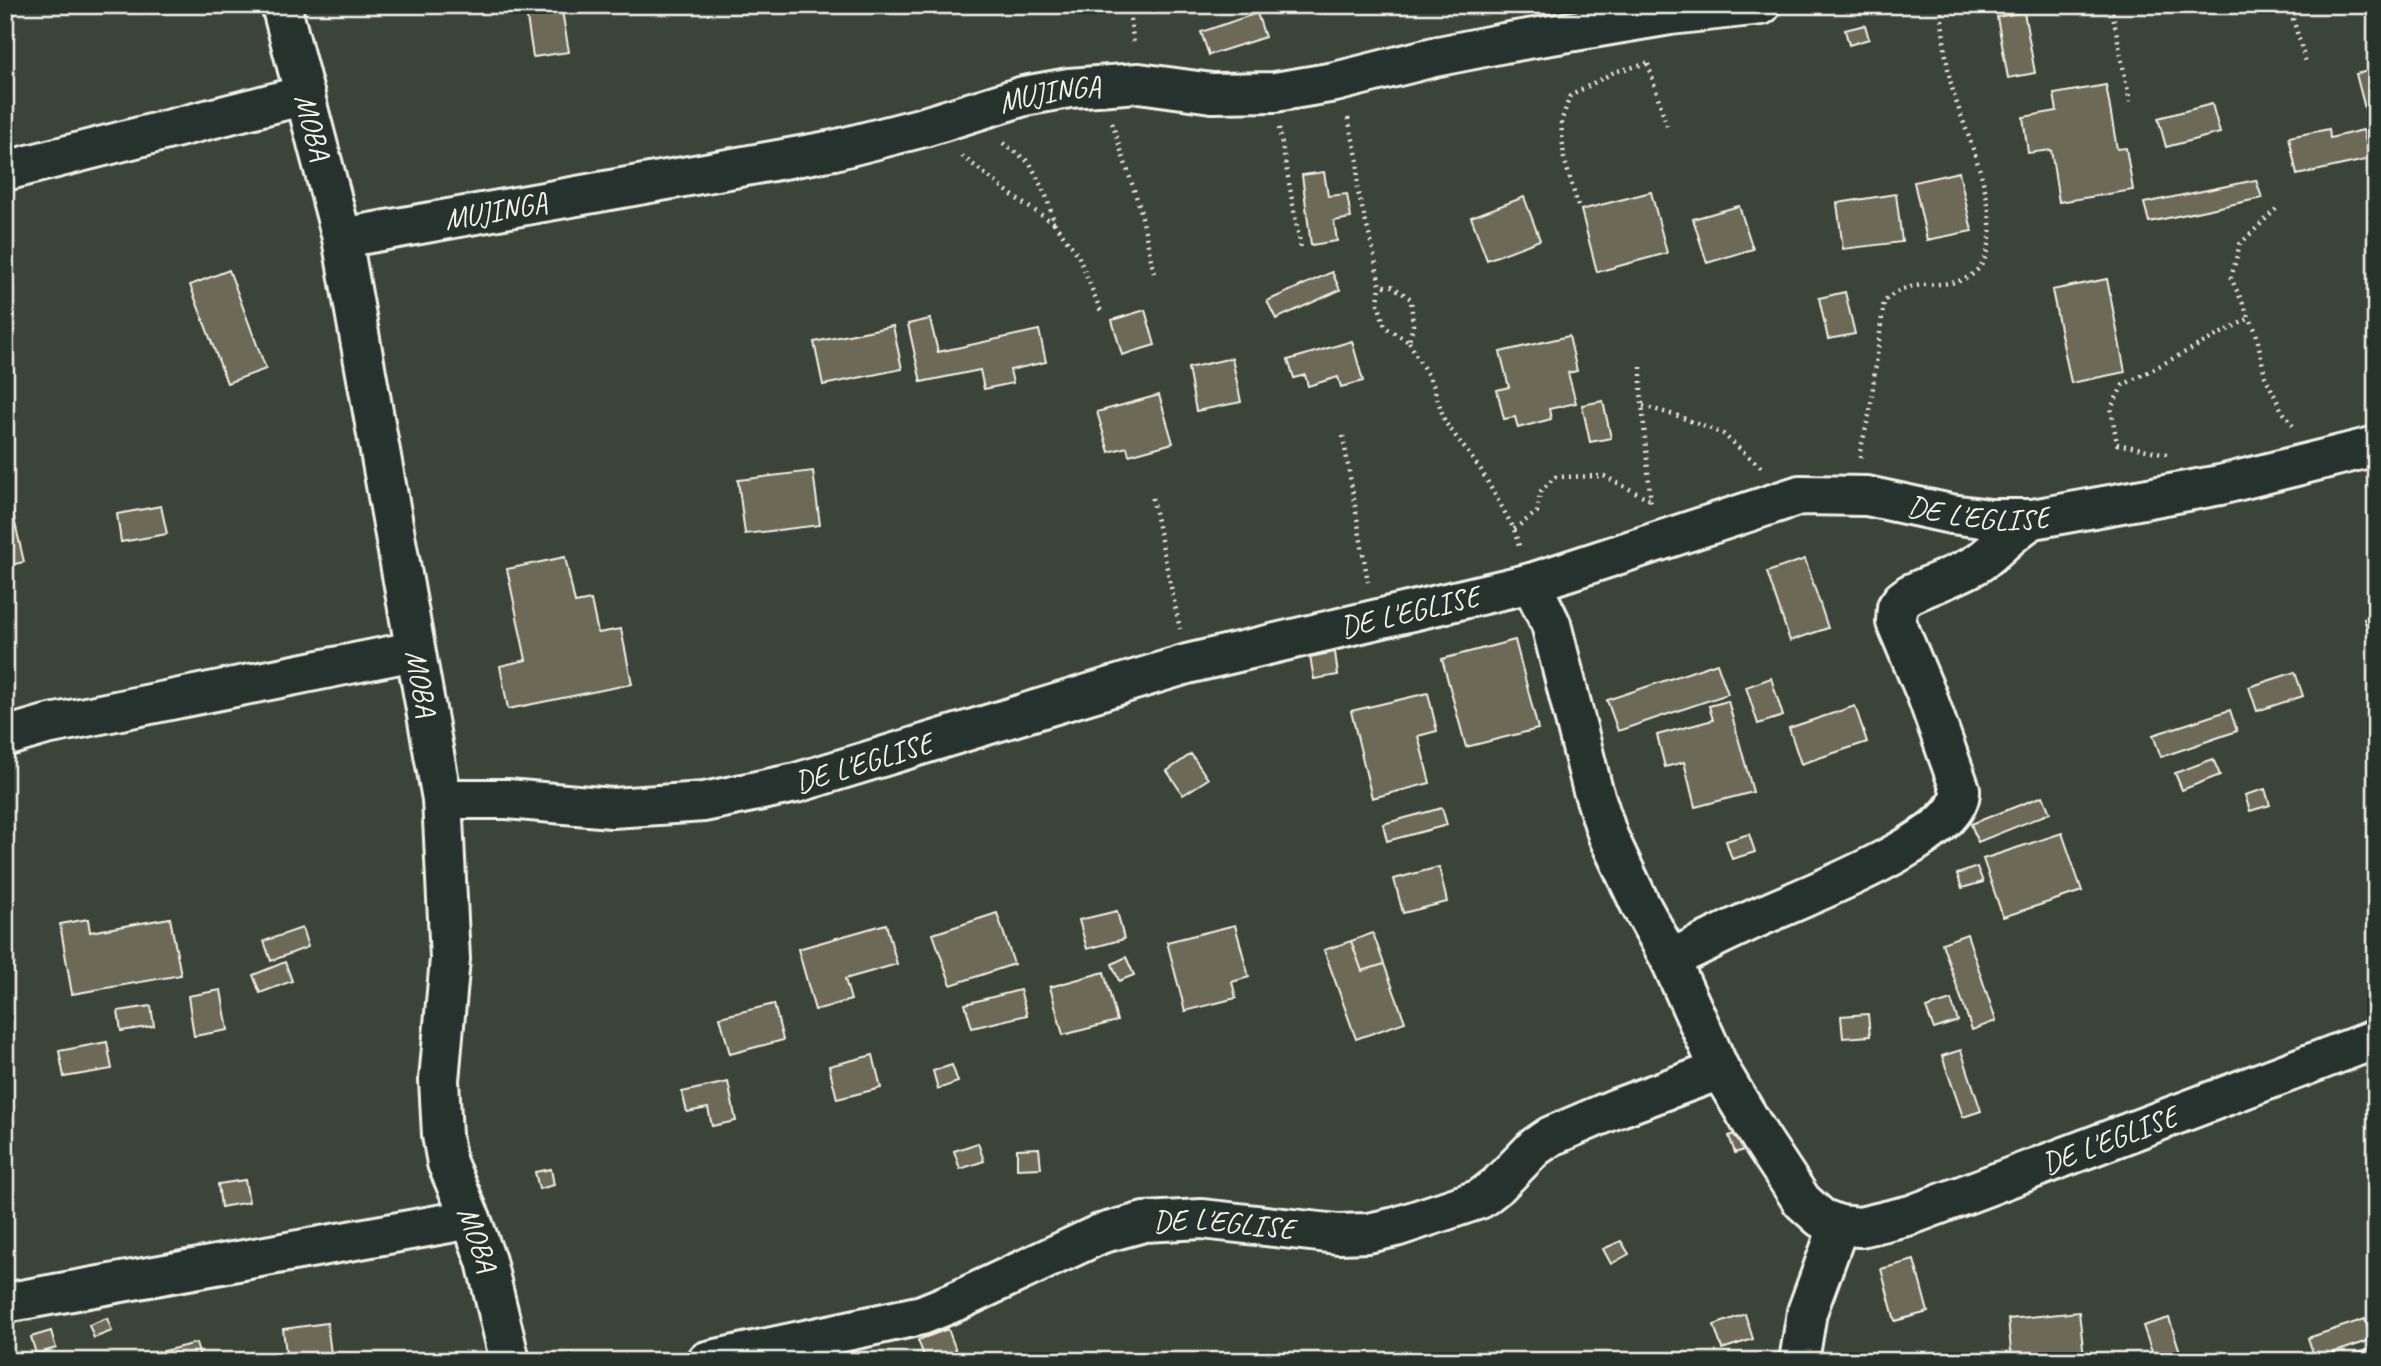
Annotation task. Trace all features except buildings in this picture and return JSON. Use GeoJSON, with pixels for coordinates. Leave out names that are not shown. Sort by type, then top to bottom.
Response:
{"type":"FeatureCollection","features":[{"type":"Feature","properties":{"kind":"street","name":"MOBA"},"geometry":{"type":"LineString","coordinates":[[281,5],[342,238],[442,799],[450,959],[439,1080],[442,1135],[447,1163],[486,1261],[510,1361]]}},
{"type":"Feature","properties":{"kind":"street","name":"MUJINGA"},"geometry":{"type":"LineString","coordinates":[[342,238],[834,150],[924,127],[1024,96],[1069,88],[1139,83],[1231,93],[1275,92],[1335,82],[1434,57],[1670,15],[1761,5]]}},
{"type":"Feature","properties":{"kind":"street"},"geometry":{"type":"LineString","coordinates":[[5,171],[304,95]]}},
{"type":"Feature","properties":{"kind":"street","name":"DE L'EGLISE"},"geometry":{"type":"LineString","coordinates":[[442,799],[507,799],[612,808],[705,802],[796,783],[1187,664],[1531,583],[1800,495],[1867,496],[1951,514],[1990,519],[2033,519],[2220,485],[2376,446]]}},
{"type":"Feature","properties":{"kind":"street"},"geometry":{"type":"LineString","coordinates":[[1670,959],[1895,855],[1951,814],[1959,803],[1961,789],[1896,622],[1897,607],[1910,594],[1978,564],[2018,527],[2033,519]]}},
{"type":"Feature","properties":{"kind":"street"},"geometry":{"type":"LineString","coordinates":[[1531,583],[1551,624],[1592,787],[1608,836],[1641,906],[1670,959],[1720,1070],[1760,1137],[1802,1201],[1821,1218],[1839,1225],[1807,1312],[1799,1361]]}},
{"type":"Feature","properties":{"kind":"street"},"geometry":{"type":"LineString","coordinates":[[5,737],[46,725],[414,651]]}},
{"type":"Feature","properties":{"kind":"street","name":"DE L'EGLISE"},"geometry":{"type":"LineString","coordinates":[[1839,1225],[1860,1227],[1885,1222],[1947,1203],[2376,1039]]}},
{"type":"Feature","properties":{"kind":"street","name":"DE L'EGLISE"},"geometry":{"type":"LineString","coordinates":[[707,1361],[922,1315],[1100,1234],[1144,1222],[1202,1219],[1338,1234],[1368,1233],[1396,1227],[1480,1199],[1498,1185],[1535,1147],[1551,1136],[1720,1070]]}},
{"type":"Feature","properties":{"kind":"street"},"geometry":{"type":"LineString","coordinates":[[5,1303],[471,1219]]}},
{"type":"Feature","properties":{"kind":"path"},"geometry":{"type":"LineString","coordinates":[[1867,496],[1860,452],[1870,411],[1884,301],[1906,288],[1938,285],[1968,278],[1984,260],[1989,239],[1991,218],[1980,172],[1954,93],[1941,5]]}},
{"type":"Feature","properties":{"kind":"path"},"geometry":{"type":"LineString","coordinates":[[2111,5],[2130,102]]}},
{"type":"Feature","properties":{"kind":"path"},"geometry":{"type":"LineString","coordinates":[[2290,5],[2306,63]]}},
{"type":"Feature","properties":{"kind":"path"},"geometry":{"type":"LineString","coordinates":[[1637,22],[1668,130]]}},
{"type":"Feature","properties":{"kind":"path"},"geometry":{"type":"LineString","coordinates":[[1578,206],[1564,158],[1561,122],[1570,96],[1615,72],[1648,63]]}},
{"type":"Feature","properties":{"kind":"path"},"geometry":{"type":"LineString","coordinates":[[1335,82],[1336,96],[1348,117],[1359,161],[1357,188],[1380,286],[1378,303],[1385,327],[1409,342],[1433,385],[1445,422],[1481,470],[1514,529],[1531,583]]}},
{"type":"Feature","properties":{"kind":"path"},"geometry":{"type":"LineString","coordinates":[[1102,85],[1140,208],[1155,278]]}},
{"type":"Feature","properties":{"kind":"path"},"geometry":{"type":"LineString","coordinates":[[1275,92],[1279,136],[1301,249]]}},
{"type":"Feature","properties":{"kind":"path"},"geometry":{"type":"LineString","coordinates":[[988,107],[1004,145],[1030,163],[1046,196],[1055,224],[1078,255],[1102,314]]}},
{"type":"Feature","properties":{"kind":"path"},"geometry":{"type":"LineString","coordinates":[[924,127],[940,144],[970,161],[1021,202],[1055,224]]}},
{"type":"Feature","properties":{"kind":"path"},"geometry":{"type":"LineString","coordinates":[[2276,209],[2240,244],[2231,278],[2256,332],[2265,376],[2281,409],[2317,460]]}},
{"type":"Feature","properties":{"kind":"path"},"geometry":{"type":"LineString","coordinates":[[1380,286],[1392,286],[1410,299],[1413,325],[1409,342]]}},
{"type":"Feature","properties":{"kind":"path"},"geometry":{"type":"LineString","coordinates":[[2175,454],[2117,444],[2111,408],[2123,385],[2249,318]]}},
{"type":"Feature","properties":{"kind":"path"},"geometry":{"type":"LineString","coordinates":[[1642,367],[1650,499],[1657,542]]}},
{"type":"Feature","properties":{"kind":"path"},"geometry":{"type":"LineString","coordinates":[[1643,406],[1678,416],[1723,434],[1760,467],[1800,495]]}},
{"type":"Feature","properties":{"kind":"path"},"geometry":{"type":"LineString","coordinates":[[1343,436],[1376,620]]}},
{"type":"Feature","properties":{"kind":"path"},"geometry":{"type":"LineString","coordinates":[[1514,529],[1537,512],[1540,492],[1555,477],[1604,476],[1650,499]]}},
{"type":"Feature","properties":{"kind":"path"},"geometry":{"type":"LineString","coordinates":[[1152,498],[1187,664]]}}]}
